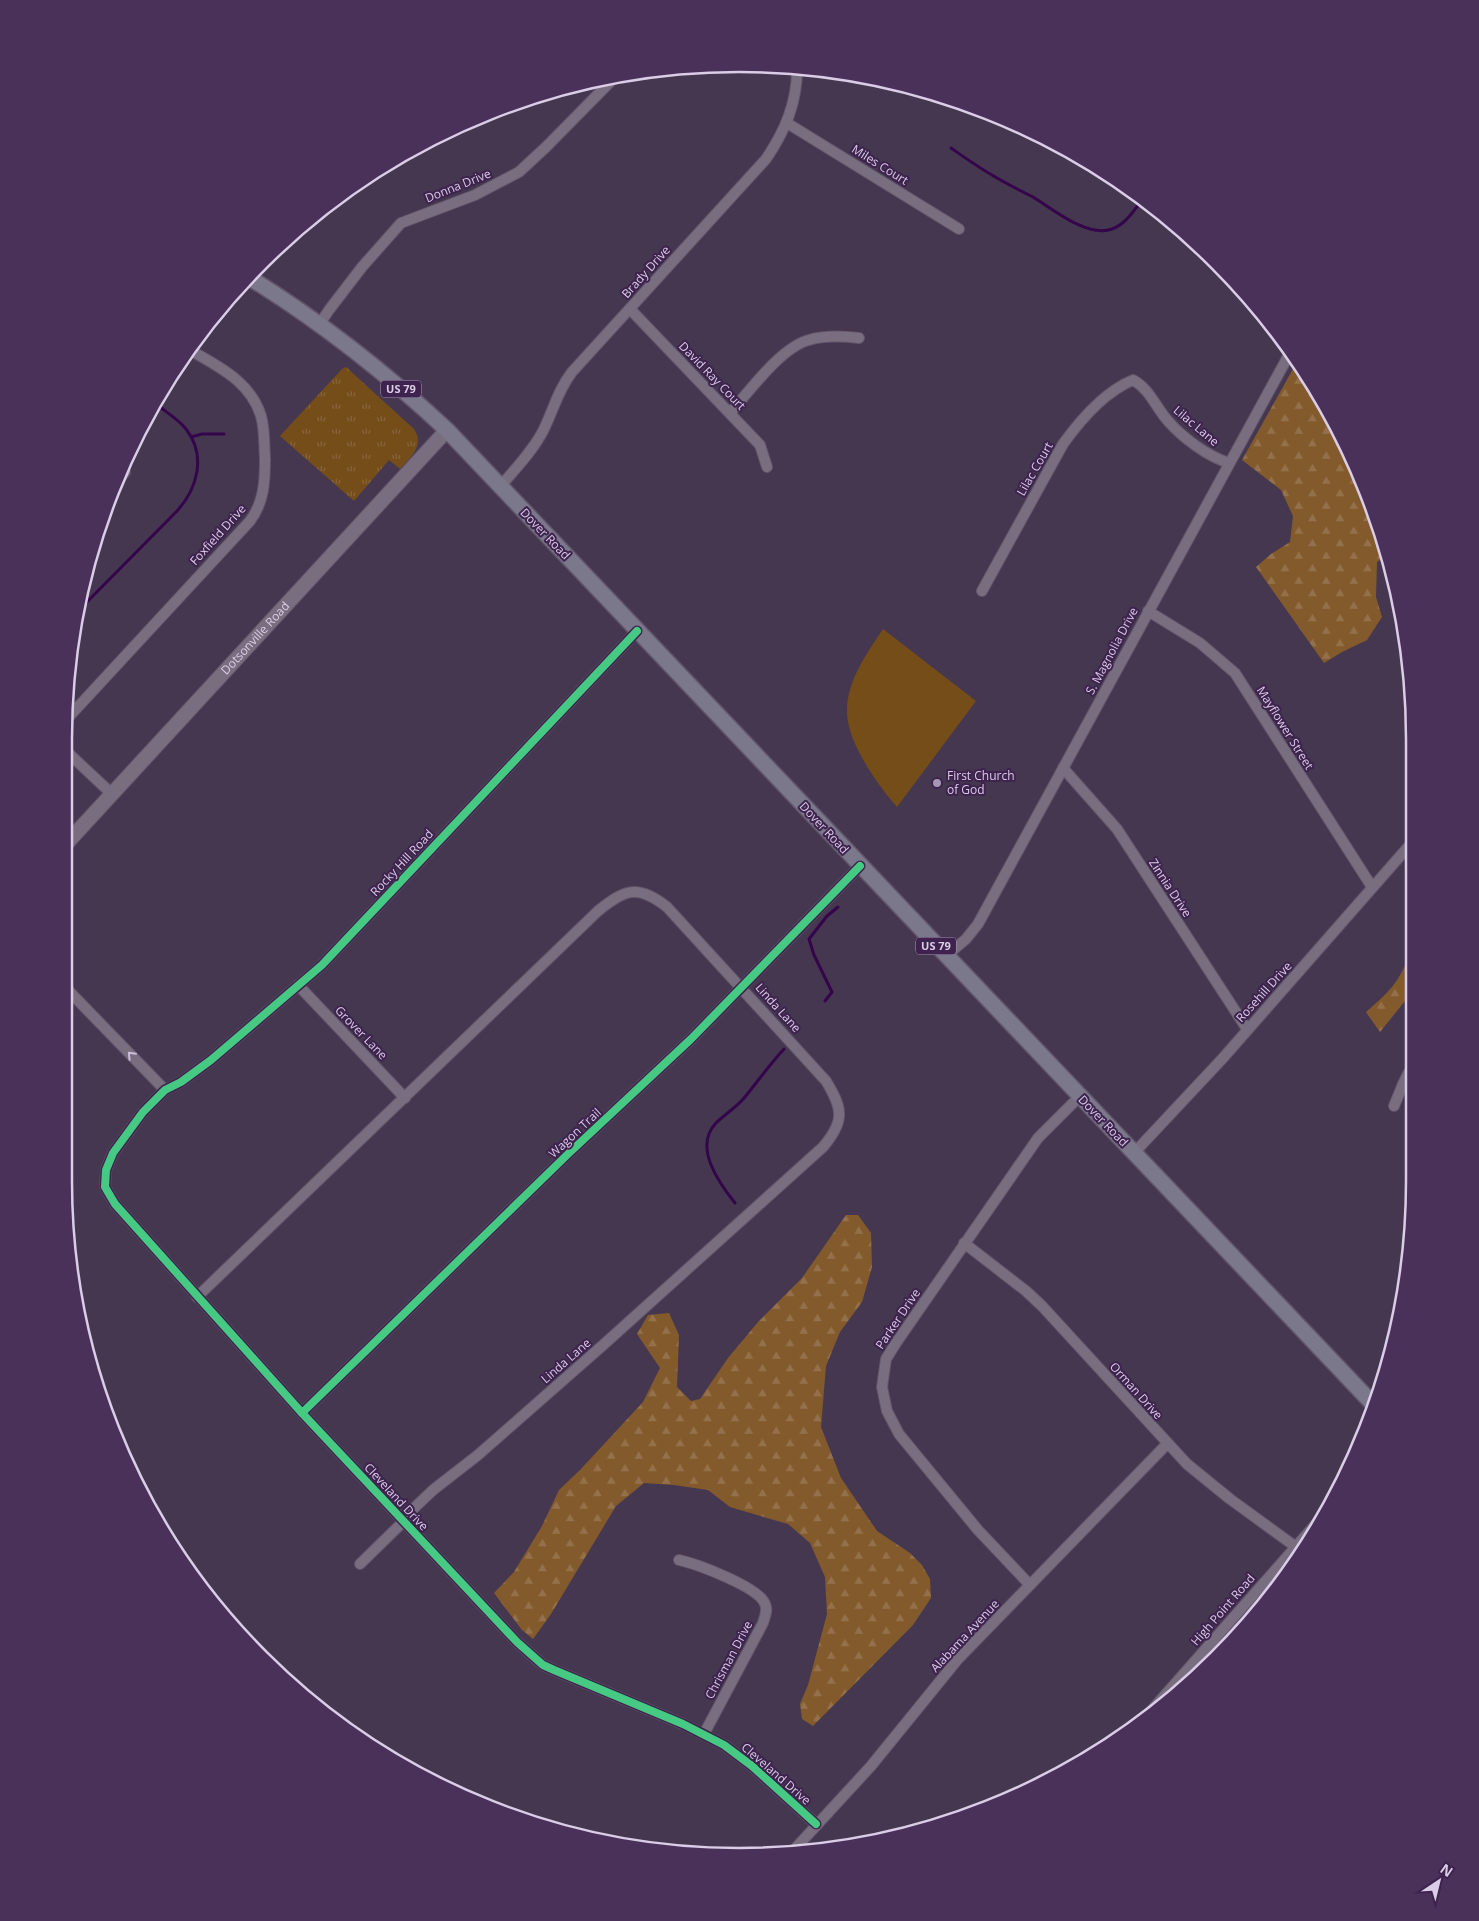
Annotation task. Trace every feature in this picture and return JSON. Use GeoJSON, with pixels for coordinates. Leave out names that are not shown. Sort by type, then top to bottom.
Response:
{"type":"FeatureCollection","features":[{"type":"Feature","properties":{"kind":"main road","name":"Dover Road"},"geometry":{"type":"LineString","coordinates":[[255,282],[342,340],[447,430],[1370,1400]]}},
{"type":"Feature","properties":{"kind":"main road","name":"Dotsonville Road"},"geometry":{"type":"LineString","coordinates":[[72,837],[447,430]]}},
{"type":"Feature","properties":{"kind":"street","name":"Brady Drive"},"geometry":{"type":"LineString","coordinates":[[500,487],[534,446],[548,420],[559,391],[572,372],[766,159],[787,123],[795,97],[797,75]]}},
{"type":"Feature","properties":{"kind":"street","name":"Donna Drive"},"geometry":{"type":"LineString","coordinates":[[319,324],[362,266],[401,223],[475,194],[519,172],[607,86]]}},
{"type":"Feature","properties":{"kind":"street","name":"Miles Court"},"geometry":{"type":"LineString","coordinates":[[787,123],[959,229]]}},
{"type":"Feature","properties":{"kind":"street","name":"David Ray Court"},"geometry":{"type":"LineString","coordinates":[[630,309],[760,445],[766,467]]}},
{"type":"Feature","properties":{"kind":"street"},"geometry":{"type":"LineString","coordinates":[[730,413],[780,357],[797,344],[822,337],[841,336],[859,338]]}},
{"type":"Feature","properties":{"kind":"street","name":"Foxfield Drive"},"geometry":{"type":"LineString","coordinates":[[73,712],[244,527],[259,508],[265,476],[263,428],[258,408],[239,380],[226,370],[196,353]]}},
{"type":"Feature","properties":{"kind":"street","name":"S. Magnolia Drive"},"geometry":{"type":"LineString","coordinates":[[946,956],[966,939],[978,924],[1287,359]]}},
{"type":"Feature","properties":{"kind":"street","name":"Lilac Lane"},"geometry":{"type":"LineString","coordinates":[[1133,380],[1147,390],[1169,422],[1215,458],[1229,463]]}},
{"type":"Feature","properties":{"kind":"street","name":"Lilac Court"},"geometry":{"type":"LineString","coordinates":[[982,591],[1052,463],[1074,430],[1108,395],[1120,386],[1133,380]]}},
{"type":"Feature","properties":{"kind":"street","name":"Mayflower Street"},"geometry":{"type":"LineString","coordinates":[[1148,611],[1200,643],[1235,673],[1372,887]]}},
{"type":"Feature","properties":{"kind":"street","name":"Rocky Hill Road"},"geometry":{"type":"LineString","coordinates":[[165,1090],[181,1082],[211,1060],[322,965],[637,631]]}},
{"type":"Feature","properties":{"kind":"street"},"geometry":{"type":"LineString","coordinates":[[72,757],[112,794]]}},
{"type":"Feature","properties":{"kind":"street","name":"Zinnia Drive"},"geometry":{"type":"LineString","coordinates":[[1063,768],[1117,829],[1247,1029]]}},
{"type":"Feature","properties":{"kind":"street","name":"Rosehill Drive"},"geometry":{"type":"LineString","coordinates":[[1134,1153],[1223,1058],[1406,850]]}},
{"type":"Feature","properties":{"kind":"street","name":"Wagon Trail"},"geometry":{"type":"LineString","coordinates":[[302,1412],[568,1154],[691,1039],[860,866]]}},
{"type":"Feature","properties":{"kind":"street","name":"Linda Lane"},"geometry":{"type":"LineString","coordinates":[[197,1297],[598,911],[614,898],[623,894],[642,892],[662,902],[742,987],[826,1081],[840,1111],[840,1119],[835,1133],[818,1151],[602,1346],[478,1455],[433,1490],[360,1564]]}},
{"type":"Feature","properties":{"kind":"street","name":"Grover Lane"},"geometry":{"type":"LineString","coordinates":[[298,985],[405,1098]]}},
{"type":"Feature","properties":{"kind":"street"},"geometry":{"type":"LineString","coordinates":[[72,994],[165,1090]]}},
{"type":"Feature","properties":{"kind":"street"},"geometry":{"type":"LineString","coordinates":[[1394,1106],[1406,1078]]}},
{"type":"Feature","properties":{"kind":"street","name":"Cleveland Drive"},"geometry":{"type":"LineString","coordinates":[[165,1090],[143,1112],[113,1153],[106,1170],[105,1187],[115,1204],[197,1297],[403,1522],[516,1642],[543,1665],[704,1734],[724,1745],[752,1766],[816,1824]]}},
{"type":"Feature","properties":{"kind":"street","name":"Parker Drive"},"geometry":{"type":"LineString","coordinates":[[1030,1585],[978,1530],[899,1434],[887,1411],[882,1387],[886,1359],[964,1243],[1038,1138],[1080,1096]]}},
{"type":"Feature","properties":{"kind":"street","name":"Orman Drive"},"geometry":{"type":"LineString","coordinates":[[964,1243],[1026,1291],[1042,1306],[1186,1464],[1296,1547]]}},
{"type":"Feature","properties":{"kind":"street","name":"Alabama Avenue"},"geometry":{"type":"LineString","coordinates":[[797,1846],[871,1766],[958,1659],[1167,1444]]}},
{"type":"Feature","properties":{"kind":"street","name":"High Point Road"},"geometry":{"type":"LineString","coordinates":[[1166,1694],[1300,1543]]}},
{"type":"Feature","properties":{"kind":"street","name":"Chrisman Drive"},"geometry":{"type":"LineString","coordinates":[[679,1560],[696,1564],[749,1588],[762,1598],[766,1605],[767,1612],[763,1623],[704,1734]]}},
{"type":"Feature","properties":{"kind":"green space"},"geometry":{"type":"Polygon","coordinates":[[[346,367],[414,429],[418,440],[415,450],[400,469],[389,460],[354,501],[280,436],[342,369],[346,367]]]}},
{"type":"Feature","properties":{"kind":"green space"},"geometry":{"type":"Polygon","coordinates":[[[1293,368],[1338,444],[1356,484],[1381,559],[1377,562],[1376,597],[1382,617],[1367,640],[1324,663],[1256,567],[1271,554],[1290,542],[1293,516],[1281,490],[1242,460],[1293,368]]]}},
{"type":"Feature","properties":{"kind":"green space"},"geometry":{"type":"Polygon","coordinates":[[[883,629],[976,701],[897,807],[873,776],[858,751],[847,713],[850,690],[854,679],[864,658],[883,629]]]}},
{"type":"Feature","properties":{"kind":"green space"},"geometry":{"type":"Polygon","coordinates":[[[1406,962],[1406,1000],[1380,1032],[1366,1012],[1392,987],[1406,962]]]}},
{"type":"Feature","properties":{"kind":"green space"},"geometry":{"type":"Polygon","coordinates":[[[846,1215],[858,1215],[871,1233],[872,1267],[862,1302],[840,1332],[826,1366],[821,1427],[841,1478],[877,1531],[910,1553],[922,1565],[930,1579],[931,1598],[913,1625],[813,1726],[802,1719],[800,1704],[808,1685],[827,1614],[825,1577],[810,1543],[788,1524],[730,1507],[708,1490],[644,1483],[616,1506],[551,1614],[533,1639],[522,1630],[494,1593],[514,1572],[542,1526],[559,1490],[643,1402],[660,1368],[637,1334],[648,1315],[669,1313],[679,1335],[677,1387],[691,1401],[700,1399],[728,1358],[758,1322],[802,1278],[846,1215]]]}},
{"type":"Feature","properties":{"kind":"waterway"},"geometry":{"type":"LineString","coordinates":[[951,148],[987,172],[1081,226],[1102,231],[1112,229],[1121,224],[1138,205]]}},
{"type":"Feature","properties":{"kind":"waterway"},"geometry":{"type":"LineString","coordinates":[[87,602],[177,511],[190,493],[194,483],[198,461],[192,439],[186,429],[161,408]]}},
{"type":"Feature","properties":{"kind":"waterway"},"geometry":{"type":"LineString","coordinates":[[191,437],[202,434],[224,434]]}},
{"type":"Feature","properties":{"kind":"waterway"},"geometry":{"type":"LineString","coordinates":[[825,1001],[832,992],[814,955],[809,939],[827,916],[838,907]]}},
{"type":"Feature","properties":{"kind":"waterway"},"geometry":{"type":"LineString","coordinates":[[735,1203],[722,1185],[711,1164],[707,1143],[710,1133],[716,1123],[742,1101],[784,1049]]}},
{"type":"Feature","properties":{"kind":"cycle path"},"geometry":{"type":"LineString","coordinates":[[637,631],[322,965],[211,1060],[181,1082],[165,1090],[143,1112],[113,1153],[106,1170],[105,1187],[115,1204],[302,1413],[517,1642],[543,1665],[683,1724],[724,1745],[752,1766],[816,1824]]}},
{"type":"Feature","properties":{"kind":"cycle path"},"geometry":{"type":"LineString","coordinates":[[302,1413],[568,1154],[691,1039],[860,866]]}},
{"type":"Feature","properties":{"kind":"place","name":"First Church of God"},"geometry":{"type":"Point","coordinates":[937,783]}}]}
